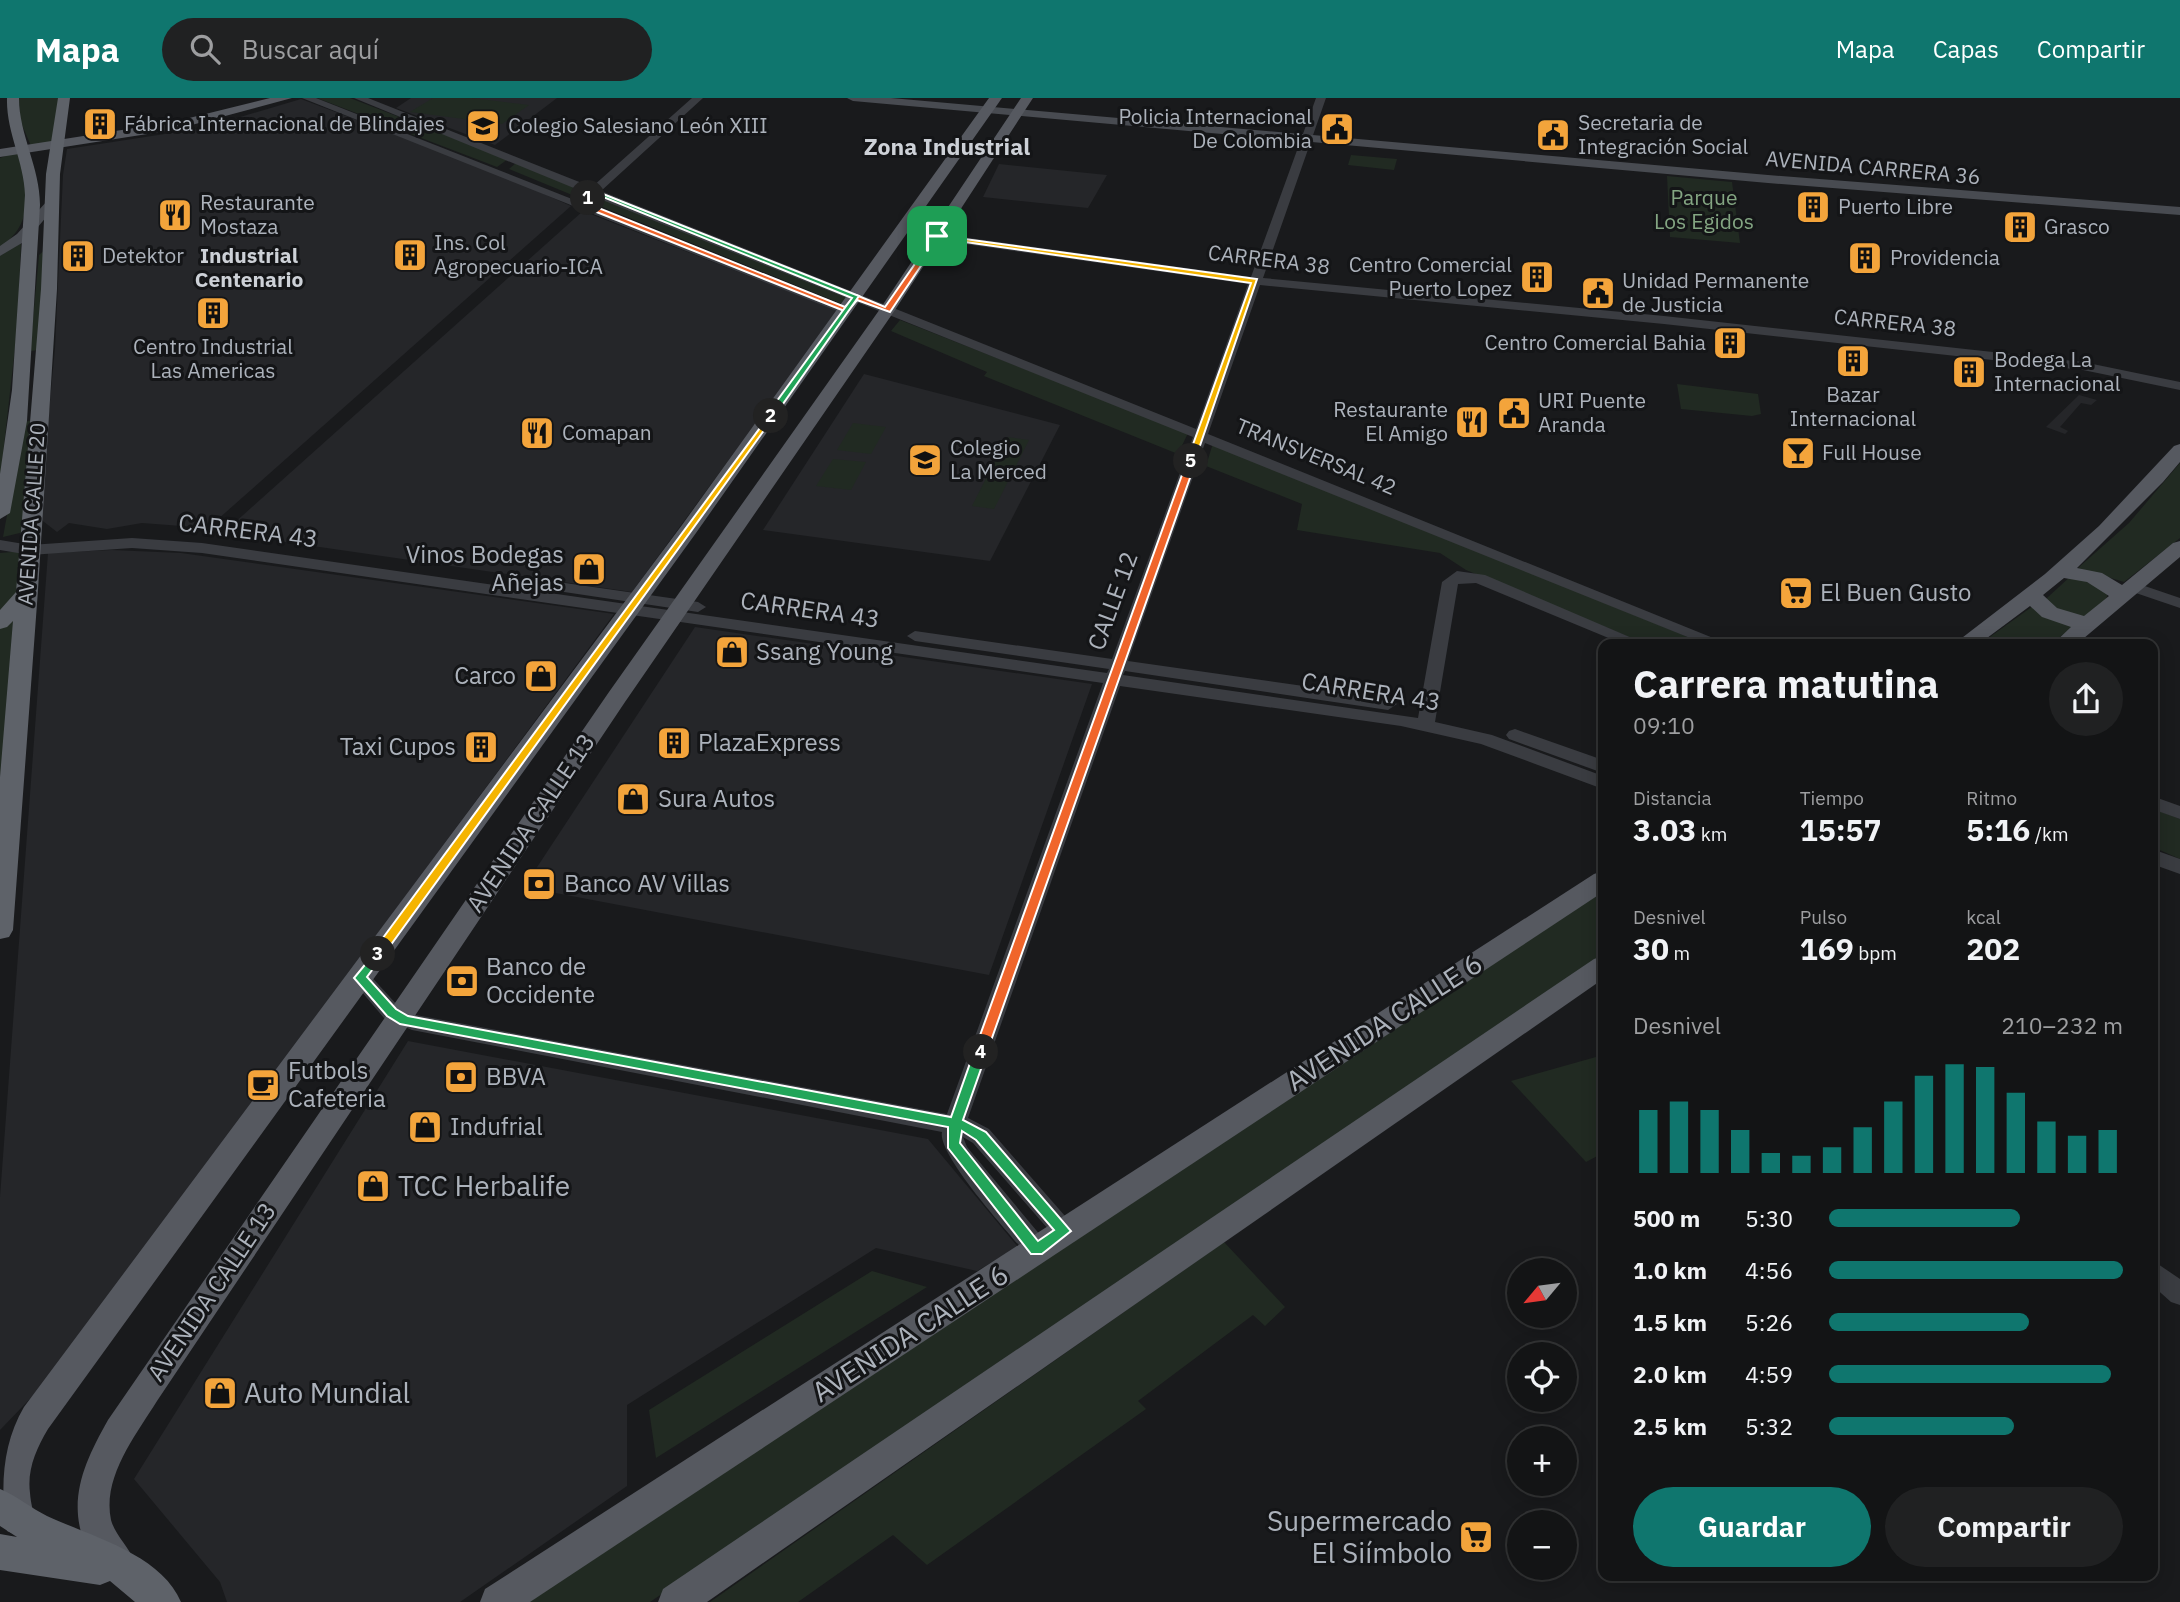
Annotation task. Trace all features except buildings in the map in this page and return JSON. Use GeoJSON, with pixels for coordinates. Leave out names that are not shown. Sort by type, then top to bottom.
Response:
{"type":"FeatureCollection","features":[{"type":"Feature","properties":{"kind":"highway","name":"AVENIDA CALLE 20"},"geometry":{"type":"LineString","coordinates":[[0,513],[10,470],[17,412],[32,186],[24,149],[13,119],[13,98]]}},
{"type":"Feature","properties":{"kind":"highway","name":"AVENIDA CALLE 20"},"geometry":{"type":"LineString","coordinates":[[0,930],[5,799],[28,590],[52,203],[64,98]]}},
{"type":"Feature","properties":{"kind":"highway"},"geometry":{"type":"LineString","coordinates":[[32,186],[52,203]]}},
{"type":"Feature","properties":{"kind":"highway"},"geometry":{"type":"LineString","coordinates":[[28,254],[51,244]]}},
{"type":"Feature","properties":{"kind":"highway"},"geometry":{"type":"LineString","coordinates":[[17,412],[38,416]]}},
{"type":"Feature","properties":{"kind":"highway"},"geometry":{"type":"LineString","coordinates":[[0,623],[28,590]]}},
{"type":"Feature","properties":{"kind":"highway"},"geometry":{"type":"LineString","coordinates":[[10,1512],[123,1568],[163,1602]]}},
{"type":"Feature","properties":{"kind":"highway"},"geometry":{"type":"LineString","coordinates":[[0,1552],[123,1568]]}},
{"type":"Feature","properties":{"kind":"main road"},"geometry":{"type":"LineString","coordinates":[[58,146],[200,121],[286,98]]}},
{"type":"Feature","properties":{"kind":"main road"},"geometry":{"type":"LineString","coordinates":[[0,153],[190,126],[297,98]]}},
{"type":"Feature","properties":{"kind":"main road","name":"AVENIDA CARRERA 36"},"geometry":{"type":"LineString","coordinates":[[853,98],[991,105],[1016,114],[2180,211]]}},
{"type":"Feature","properties":{"kind":"main road","name":"AVENIDA CALLE 13"},"geometry":{"type":"LineString","coordinates":[[123,1568],[96,1534],[92,1514],[97,1477],[106,1455],[145,1391],[398,1017],[887,310],[1027,98]]}},
{"type":"Feature","properties":{"kind":"main road","name":"AVENIDA CALLE 13"},"geometry":{"type":"LineString","coordinates":[[10,1512],[13,1472],[28,1432],[632,605],[991,105]]}},
{"type":"Feature","properties":{"kind":"main road"},"geometry":{"type":"LineString","coordinates":[[0,252],[30,229],[52,203]]}},
{"type":"Feature","properties":{"kind":"main road"},"geometry":{"type":"LineString","coordinates":[[1972,639],[2033,595],[2124,516],[2180,450]]}},
{"type":"Feature","properties":{"kind":"main road"},"geometry":{"type":"LineString","coordinates":[[2070,639],[2180,547]]}},
{"type":"Feature","properties":{"kind":"main road"},"geometry":{"type":"LineString","coordinates":[[2061,572],[2097,578],[2115,589],[2127,592]]}},
{"type":"Feature","properties":{"kind":"main road"},"geometry":{"type":"LineString","coordinates":[[2033,595],[2040,606],[2056,615],[2090,623]]}},
{"type":"Feature","properties":{"kind":"main road","name":"AVENIDA CALLE 6"},"geometry":{"type":"LineString","coordinates":[[498,1602],[1598,883]]}},
{"type":"Feature","properties":{"kind":"main road"},"geometry":{"type":"LineString","coordinates":[[676,1602],[1221,1225],[1598,969]]}},
{"type":"Feature","properties":{"kind":"street"},"geometry":{"type":"LineString","coordinates":[[306,98],[851,303]]}},
{"type":"Feature","properties":{"kind":"street"},"geometry":{"type":"LineString","coordinates":[[359,98],[595,191],[851,303]]}},
{"type":"Feature","properties":{"kind":"street"},"geometry":{"type":"LineString","coordinates":[[582,204],[698,98]]}},
{"type":"Feature","properties":{"kind":"street","name":"CALLE 12"},"geometry":{"type":"LineString","coordinates":[[955,1123],[1321,98]]}},
{"type":"Feature","properties":{"kind":"street","name":"CARRERA 38"},"geometry":{"type":"LineString","coordinates":[[937,236],[1255,281],[1664,320],[2070,364],[2180,386]]}},
{"type":"Feature","properties":{"kind":"street","name":"TRANSVERSAL 42"},"geometry":{"type":"LineString","coordinates":[[851,303],[887,310],[1708,639]]}},
{"type":"Feature","properties":{"kind":"street","name":"CARRERA 43"},"geometry":{"type":"LineString","coordinates":[[0,545],[132,543],[202,548],[677,611],[812,634],[1115,672],[1427,718],[1545,744],[1598,765]]}},
{"type":"Feature","properties":{"kind":"street"},"geometry":{"type":"LineString","coordinates":[[1427,718],[1451,582],[1457,576],[1472,576],[1626,639]]}},
{"type":"Feature","properties":{"kind":"street"},"geometry":{"type":"LineString","coordinates":[[2127,592],[2180,603]]}},
{"type":"Feature","properties":{"kind":"street","name":"CARRERA 43"},"geometry":{"type":"LineString","coordinates":[[1427,718],[1598,781]]}},
{"type":"Feature","properties":{"kind":"street"},"geometry":{"type":"LineString","coordinates":[[2158,804],[2180,813]]}},
{"type":"Feature","properties":{"kind":"street"},"geometry":{"type":"LineString","coordinates":[[2158,858],[2180,867]]}},
{"type":"Feature","properties":{"kind":"street"},"geometry":{"type":"LineString","coordinates":[[360,978],[398,1017],[955,1123],[981,1136],[1064,1231]]}},
{"type":"Feature","properties":{"kind":"street"},"geometry":{"type":"LineString","coordinates":[[955,1123],[952,1137],[957,1152],[1037,1250]]}},
{"type":"Feature","properties":{"kind":"street"},"geometry":{"type":"LineString","coordinates":[[2158,1275],[2180,1294]]}},
{"type":"Feature","properties":{"kind":"shaded area","name":"Colegio Salesiano León XIII"},"geometry":{"type":"Polygon","coordinates":[[[411,98],[557,98],[495,145],[396,108],[411,98]]]}},
{"type":"Feature","properties":{"kind":"shaded area"},"geometry":{"type":"Polygon","coordinates":[[[301,99],[492,171],[571,206],[208,528],[142,523],[107,529],[69,523],[57,532],[39,518],[55,348],[63,175],[67,149],[230,124],[230,120],[301,99]]]}},
{"type":"Feature","properties":{"kind":"shaded area"},"geometry":{"type":"Polygon","coordinates":[[[999,164],[1107,175],[1088,208],[983,197],[999,164]]]}},
{"type":"Feature","properties":{"kind":"shaded area"},"geometry":{"type":"Polygon","coordinates":[[[583,211],[838,311],[632,592],[223,533],[583,211]]]}},
{"type":"Feature","properties":{"kind":"shaded area","name":"Colegio La Merced"},"geometry":{"type":"Polygon","coordinates":[[[864,374],[1060,425],[990,561],[763,530],[864,374]]]}},
{"type":"Feature","properties":{"kind":"shaded area"},"geometry":{"type":"Polygon","coordinates":[[[2079,395],[2097,400],[2091,405],[2081,403],[2060,427],[2068,431],[2065,434],[2046,427],[2079,395]]]}},
{"type":"Feature","properties":{"kind":"shaded area"},"geometry":{"type":"Polygon","coordinates":[[[112,550],[181,553],[614,614],[49,1379],[0,1430],[0,1197],[48,553],[112,550]]]}},
{"type":"Feature","properties":{"kind":"shaded area"},"geometry":{"type":"Polygon","coordinates":[[[695,627],[1092,684],[989,975],[524,887],[695,627]]]}},
{"type":"Feature","properties":{"kind":"shaded area"},"geometry":{"type":"Polygon","coordinates":[[[408,1041],[928,1139],[1018,1247],[977,1271],[876,1248],[627,1405],[627,1486],[460,1602],[227,1602],[220,1582],[134,1479],[408,1041]]]}},
{"type":"Feature","properties":{"kind":"green space"},"geometry":{"type":"Polygon","coordinates":[[[19,98],[59,98],[56,142],[31,146],[20,120],[19,98]]]}},
{"type":"Feature","properties":{"kind":"green space"},"geometry":{"type":"Polygon","coordinates":[[[317,98],[350,98],[508,159],[497,167],[317,98]]]}},
{"type":"Feature","properties":{"kind":"green space"},"geometry":{"type":"Polygon","coordinates":[[[433,98],[472,98],[529,105],[502,124],[410,112],[433,98]]]}},
{"type":"Feature","properties":{"kind":"green space"},"geometry":{"type":"Polygon","coordinates":[[[19,151],[26,192],[24,216],[20,227],[0,248],[0,158],[19,151]]]}},
{"type":"Feature","properties":{"kind":"green space"},"geometry":{"type":"Polygon","coordinates":[[[1351,155],[1397,159],[1394,170],[1348,165],[1351,155]]]}},
{"type":"Feature","properties":{"kind":"green space"},"geometry":{"type":"Polygon","coordinates":[[[516,163],[587,192],[577,197],[509,169],[516,163]]]}},
{"type":"Feature","properties":{"kind":"green space","name":"Parque Los Egidos"},"geometry":{"type":"Polygon","coordinates":[[[1667,176],[1732,182],[1740,243],[1670,237],[1667,176]]]}},
{"type":"Feature","properties":{"kind":"green space"},"geometry":{"type":"Polygon","coordinates":[[[596,196],[847,297],[842,304],[590,202],[596,196]]]}},
{"type":"Feature","properties":{"kind":"green space"},"geometry":{"type":"Polygon","coordinates":[[[21,243],[18,321],[0,481],[0,256],[21,243]]]}},
{"type":"Feature","properties":{"kind":"green space"},"geometry":{"type":"Polygon","coordinates":[[[48,247],[39,350],[30,351],[39,255],[48,247]]]}},
{"type":"Feature","properties":{"kind":"green space"},"geometry":{"type":"Polygon","coordinates":[[[900,320],[1188,433],[1178,454],[984,376],[987,372],[891,331],[900,320]]]}},
{"type":"Feature","properties":{"kind":"green space"},"geometry":{"type":"Polygon","coordinates":[[[1677,384],[1758,394],[1761,414],[1752,416],[1681,409],[1677,384]]]}},
{"type":"Feature","properties":{"kind":"green space"},"geometry":{"type":"Polygon","coordinates":[[[33,420],[24,532],[3,537],[24,422],[33,420]]]}},
{"type":"Feature","properties":{"kind":"green space"},"geometry":{"type":"Polygon","coordinates":[[[853,423],[886,427],[871,454],[837,450],[853,423]]]}},
{"type":"Feature","properties":{"kind":"green space"},"geometry":{"type":"Polygon","coordinates":[[[1007,437],[1029,440],[994,509],[972,506],[1007,437]]]}},
{"type":"Feature","properties":{"kind":"green space"},"geometry":{"type":"Polygon","coordinates":[[[1213,443],[1693,639],[1634,639],[1466,570],[1440,553],[1297,530],[1302,504],[1206,466],[1213,443]]]}},
{"type":"Feature","properties":{"kind":"green space"},"geometry":{"type":"Polygon","coordinates":[[[833,459],[866,462],[851,490],[816,486],[833,459]]]}},
{"type":"Feature","properties":{"kind":"green space"},"geometry":{"type":"Polygon","coordinates":[[[2180,463],[2180,538],[2124,582],[2078,568],[2129,523],[2180,463]]]}},
{"type":"Feature","properties":{"kind":"green space"},"geometry":{"type":"Polygon","coordinates":[[[23,551],[18,590],[0,615],[0,553],[23,551]]]}},
{"type":"Feature","properties":{"kind":"green space"},"geometry":{"type":"Polygon","coordinates":[[[2072,575],[2108,592],[2106,600],[2084,619],[2045,604],[2047,598],[2072,575]]]}},
{"type":"Feature","properties":{"kind":"green space"},"geometry":{"type":"Polygon","coordinates":[[[2033,606],[2075,625],[2057,639],[1987,639],[2033,606]]]}},
{"type":"Feature","properties":{"kind":"green space"},"geometry":{"type":"Polygon","coordinates":[[[16,610],[0,784],[0,629],[16,610]]]}},
{"type":"Feature","properties":{"kind":"green space"},"geometry":{"type":"Polygon","coordinates":[[[2158,810],[2180,819],[2180,859],[2158,849],[2158,810]]]}},
{"type":"Feature","properties":{"kind":"green space"},"geometry":{"type":"Polygon","coordinates":[[[1598,892],[1598,957],[650,1602],[521,1602],[1598,892]]]}},
{"type":"Feature","properties":{"kind":"green space"},"geometry":{"type":"Polygon","coordinates":[[[1598,1056],[1598,1156],[1586,1162],[1511,1081],[1598,1056]]]}},
{"type":"Feature","properties":{"kind":"green space"},"geometry":{"type":"Polygon","coordinates":[[[1224,1242],[1285,1307],[1265,1326],[1253,1315],[1138,1401],[1146,1409],[927,1565],[893,1535],[798,1602],[710,1602],[1224,1242]]]}},
{"type":"Feature","properties":{"kind":"green space"},"geometry":{"type":"Polygon","coordinates":[[[872,1271],[927,1287],[656,1458],[649,1410],[872,1271]]]}},
{"type":"Feature","properties":{"kind":"place","name":"Fábrica Internacional de Blindajes"},"geometry":{"type":"Point","coordinates":[100,124]}},
{"type":"Feature","properties":{"kind":"place","name":"Colegio Salesiano León XIII"},"geometry":{"type":"Point","coordinates":[483,126]}},
{"type":"Feature","properties":{"kind":"place","name":"Policia Internacional De Colombia"},"geometry":{"type":"Point","coordinates":[1337,129]}},
{"type":"Feature","properties":{"kind":"place","name":"Secretaria de Integración Social"},"geometry":{"type":"Point","coordinates":[1553,135]}},
{"type":"Feature","properties":{"kind":"place","name":"Puerto Libre"},"geometry":{"type":"Point","coordinates":[1813,207]}},
{"type":"Feature","properties":{"kind":"place","name":"Restaurante Mostaza"},"geometry":{"type":"Point","coordinates":[175,215]}},
{"type":"Feature","properties":{"kind":"place","name":"Grasco"},"geometry":{"type":"Point","coordinates":[2020,227]}},
{"type":"Feature","properties":{"kind":"place","name":"Ins. Col Agropecuario-ICA"},"geometry":{"type":"Point","coordinates":[410,255]}},
{"type":"Feature","properties":{"kind":"place","name":"Detektor"},"geometry":{"type":"Point","coordinates":[78,256]}},
{"type":"Feature","properties":{"kind":"place","name":"Providencia"},"geometry":{"type":"Point","coordinates":[1865,258]}},
{"type":"Feature","properties":{"kind":"place","name":"Centro Comercial Puerto Lopez"},"geometry":{"type":"Point","coordinates":[1537,277]}},
{"type":"Feature","properties":{"kind":"place","name":"Unidad Permanente de Justicia"},"geometry":{"type":"Point","coordinates":[1598,293]}},
{"type":"Feature","properties":{"kind":"place","name":"Centro Industrial Las Americas"},"geometry":{"type":"Point","coordinates":[213,313]}},
{"type":"Feature","properties":{"kind":"place","name":"Centro Comercial Bahia"},"geometry":{"type":"Point","coordinates":[1730,343]}},
{"type":"Feature","properties":{"kind":"place","name":"Bazar Internacional"},"geometry":{"type":"Point","coordinates":[1853,361]}},
{"type":"Feature","properties":{"kind":"place","name":"Bodega La Internacional"},"geometry":{"type":"Point","coordinates":[1969,372]}},
{"type":"Feature","properties":{"kind":"place","name":"URI Puente Aranda"},"geometry":{"type":"Point","coordinates":[1514,413]}},
{"type":"Feature","properties":{"kind":"place","name":"Restaurante El Amigo"},"geometry":{"type":"Point","coordinates":[1472,422]}},
{"type":"Feature","properties":{"kind":"place","name":"Comapan"},"geometry":{"type":"Point","coordinates":[537,433]}},
{"type":"Feature","properties":{"kind":"place","name":"Full House"},"geometry":{"type":"Point","coordinates":[1798,453]}},
{"type":"Feature","properties":{"kind":"place","name":"Colegio La Merced"},"geometry":{"type":"Point","coordinates":[925,460]}},
{"type":"Feature","properties":{"kind":"place","name":"Vinos Bodegas Añejas"},"geometry":{"type":"Point","coordinates":[589,569]}},
{"type":"Feature","properties":{"kind":"place","name":"El Buen Gusto"},"geometry":{"type":"Point","coordinates":[1796,593]}},
{"type":"Feature","properties":{"kind":"place","name":"Ssang Young"},"geometry":{"type":"Point","coordinates":[732,652]}},
{"type":"Feature","properties":{"kind":"place","name":"Carco"},"geometry":{"type":"Point","coordinates":[541,676]}},
{"type":"Feature","properties":{"kind":"place","name":"PlazaExpress"},"geometry":{"type":"Point","coordinates":[674,743]}},
{"type":"Feature","properties":{"kind":"place","name":"Taxi Cupos"},"geometry":{"type":"Point","coordinates":[481,747]}},
{"type":"Feature","properties":{"kind":"place","name":"Sura Autos"},"geometry":{"type":"Point","coordinates":[633,799]}},
{"type":"Feature","properties":{"kind":"place","name":"Banco AV Villas"},"geometry":{"type":"Point","coordinates":[539,884]}},
{"type":"Feature","properties":{"kind":"place","name":"Banco de Occidente"},"geometry":{"type":"Point","coordinates":[462,981]}},
{"type":"Feature","properties":{"kind":"place","name":"BBVA"},"geometry":{"type":"Point","coordinates":[461,1077]}},
{"type":"Feature","properties":{"kind":"place","name":"Futbols Cafeteria"},"geometry":{"type":"Point","coordinates":[263,1085]}},
{"type":"Feature","properties":{"kind":"place","name":"Indufrial"},"geometry":{"type":"Point","coordinates":[425,1127]}},
{"type":"Feature","properties":{"kind":"place","name":"TCC Herbalife"},"geometry":{"type":"Point","coordinates":[373,1186]}},
{"type":"Feature","properties":{"kind":"place","name":"Auto Mundial"},"geometry":{"type":"Point","coordinates":[220,1393]}},
{"type":"Feature","properties":{"kind":"place","name":"Supermercado El Siímbolo"},"geometry":{"type":"Point","coordinates":[1476,1537]}},
{"type":"Feature","properties":{"kind":"district","name":"Zona Industrial"},"geometry":{"type":"Point","coordinates":[947,147]}},
{"type":"Feature","properties":{"kind":"district","name":"Industrial Centenario"},"geometry":{"type":"Point","coordinates":[249,268]}},
{"type":"Feature","properties":{"kind":"route"},"geometry":{"type":"LineString","coordinates":[[937,236],[887,310],[856,297],[847,310],[582,204],[595,191],[856,297],[689,529],[360,978],[391,1012],[412,1022],[955,1123],[966,1127],[981,1136],[1064,1231],[1037,1250],[957,1152],[952,1137],[955,1123],[1255,281],[937,236]]}}]}
